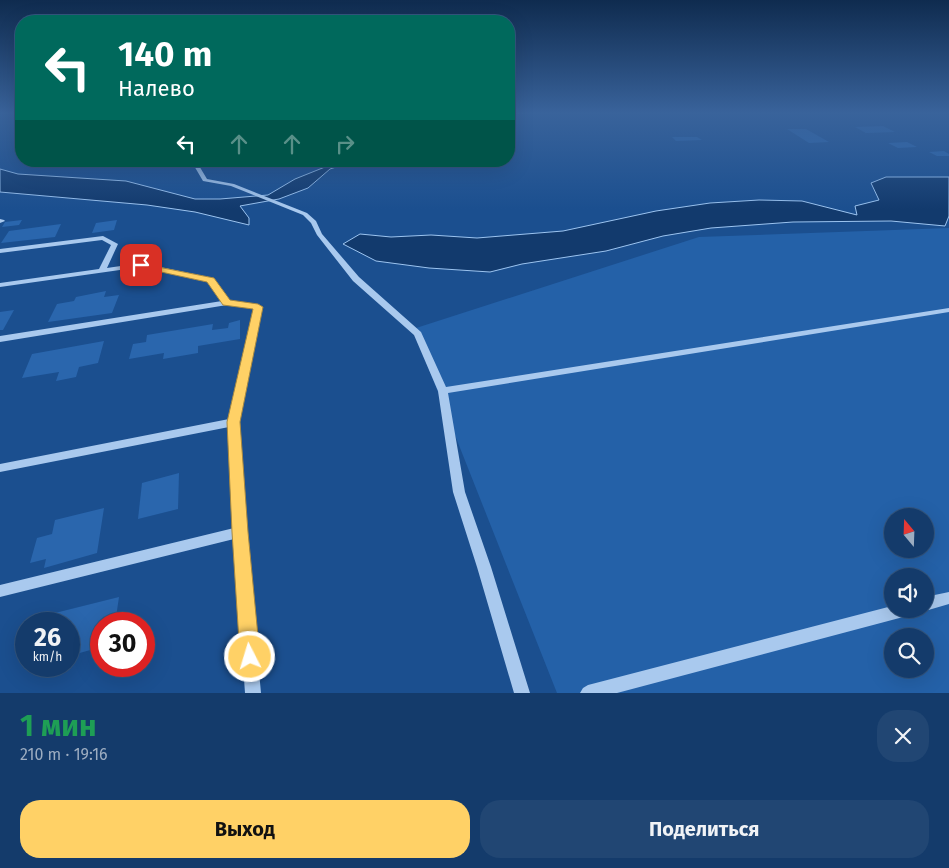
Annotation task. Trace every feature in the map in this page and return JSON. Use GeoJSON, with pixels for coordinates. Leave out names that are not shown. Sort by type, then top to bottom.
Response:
{"type":"FeatureCollection","features":[{"type":"Feature","properties":{"kind":"street"},"geometry":{"type":"LineString","coordinates":[[197,167],[205,180],[232,185],[305,214],[314,222],[319,234],[356,279],[418,334],[443,392],[459,492],[522,693]]}},
{"type":"Feature","properties":{"kind":"street"},"geometry":{"type":"LineString","coordinates":[[0,251],[103,238],[115,244],[102,271]]}},
{"type":"Feature","properties":{"kind":"street"},"geometry":{"type":"LineString","coordinates":[[0,285],[141,265],[210,280],[227,303]]}},
{"type":"Feature","properties":{"kind":"street"},"geometry":{"type":"LineString","coordinates":[[0,339],[227,303],[258,307],[234,422],[240,532],[253,693]]}},
{"type":"Feature","properties":{"kind":"street"},"geometry":{"type":"LineString","coordinates":[[443,392],[949,310]]}},
{"type":"Feature","properties":{"kind":"street"},"geometry":{"type":"LineString","coordinates":[[0,468],[234,422]]}},
{"type":"Feature","properties":{"kind":"street"},"geometry":{"type":"LineString","coordinates":[[0,591],[240,532]]}},
{"type":"Feature","properties":{"kind":"street"},"geometry":{"type":"LineString","coordinates":[[934,602],[949,598]]}},
{"type":"Feature","properties":{"kind":"street"},"geometry":{"type":"LineString","coordinates":[[588,693],[884,615]]}},
{"type":"Feature","properties":{"kind":"shaded area"},"geometry":{"type":"Polygon","coordinates":[[[325,167],[336,167],[330,169],[308,188],[279,199],[240,206],[249,218],[249,225],[195,212],[147,205],[0,192],[0,169],[18,174],[126,181],[195,199],[268,195],[295,179],[325,167]]]}},
{"type":"Feature","properties":{"kind":"shaded area"},"geometry":{"type":"Polygon","coordinates":[[[886,177],[949,177],[949,216],[945,226],[891,221],[793,222],[711,228],[663,236],[606,251],[522,264],[490,272],[429,268],[376,261],[343,244],[360,234],[391,237],[431,235],[477,238],[563,231],[656,211],[710,203],[759,200],[802,201],[857,215],[855,206],[879,200],[871,183],[886,177]]]}},
{"type":"Feature","properties":{"kind":"shaded area"},"geometry":{"type":"Polygon","coordinates":[[[949,228],[949,693],[557,693],[413,329],[699,237],[949,228]]]}},
{"type":"Feature","properties":{"kind":"building"},"geometry":{"type":"Polygon","coordinates":[[[891,144],[912,144],[917,147],[898,148],[891,144]]]}},
{"type":"Feature","properties":{"kind":"building"},"geometry":{"type":"Polygon","coordinates":[[[944,151],[949,156],[937,156],[929,152],[944,151]]]}},
{"type":"Feature","properties":{"kind":"building"},"geometry":{"type":"Polygon","coordinates":[[[22,220],[19,225],[2,227],[5,222],[22,220]]]}},
{"type":"Feature","properties":{"kind":"building"},"geometry":{"type":"Polygon","coordinates":[[[117,220],[114,230],[92,233],[96,223],[117,220]]]}},
{"type":"Feature","properties":{"kind":"building"},"geometry":{"type":"Polygon","coordinates":[[[61,224],[55,237],[1,243],[9,231],[61,224]]]}},
{"type":"Feature","properties":{"kind":"building"},"geometry":{"type":"Polygon","coordinates":[[[106,291],[104,297],[119,295],[112,313],[48,322],[57,304],[74,301],[76,297],[106,291]]]}},
{"type":"Feature","properties":{"kind":"building"},"geometry":{"type":"Polygon","coordinates":[[[14,310],[3,330],[0,330],[0,312],[14,310]]]}},
{"type":"Feature","properties":{"kind":"building"},"geometry":{"type":"Polygon","coordinates":[[[240,320],[240,339],[198,346],[198,353],[163,359],[164,353],[129,359],[133,344],[146,342],[147,335],[213,324],[212,330],[228,328],[229,323],[240,320]]]}},
{"type":"Feature","properties":{"kind":"building"},"geometry":{"type":"Polygon","coordinates":[[[104,341],[98,363],[79,367],[76,377],[56,381],[59,372],[22,378],[32,354],[104,341]]]}},
{"type":"Feature","properties":{"kind":"building"},"geometry":{"type":"Polygon","coordinates":[[[179,473],[178,509],[138,519],[142,483],[179,473]]]}},
{"type":"Feature","properties":{"kind":"building"},"geometry":{"type":"Polygon","coordinates":[[[104,508],[97,553],[44,568],[46,559],[30,563],[37,538],[52,534],[55,520],[104,508]]]}},
{"type":"Feature","properties":{"kind":"building"},"geometry":{"type":"Polygon","coordinates":[[[119,597],[117,612],[90,612],[90,650],[80,653],[80,612],[59,612],[119,597]]]}},
{"type":"Feature","properties":{"kind":"route"},"geometry":{"type":"LineString","coordinates":[[141,265],[210,280],[227,303],[258,307],[234,422],[250,657]]}}]}
